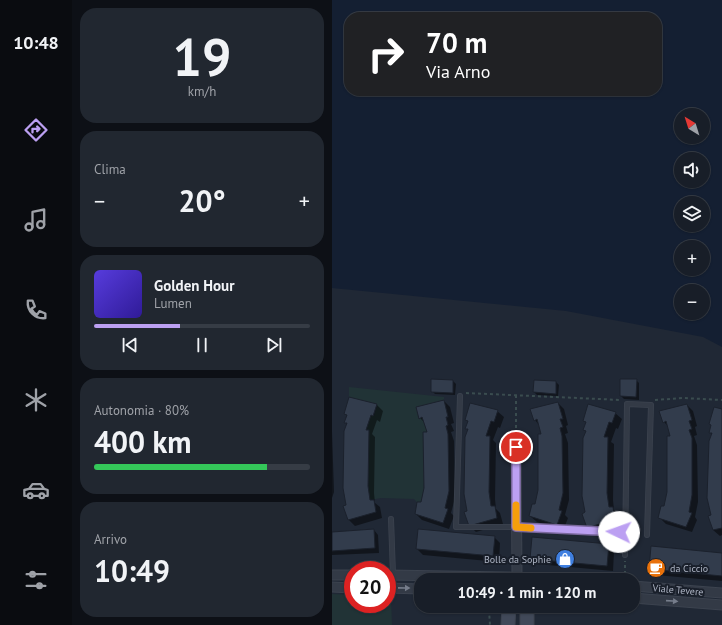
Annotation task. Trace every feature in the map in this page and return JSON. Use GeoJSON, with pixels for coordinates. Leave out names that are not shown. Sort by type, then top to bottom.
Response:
{"type":"FeatureCollection","features":[{"type":"Feature","properties":{"kind":"street"},"geometry":{"type":"LineString","coordinates":[[516,447],[518,573]]}},
{"type":"Feature","properties":{"kind":"street"},"geometry":{"type":"LineString","coordinates":[[332,574],[344,575]]}},
{"type":"Feature","properties":{"kind":"street"},"geometry":{"type":"LineString","coordinates":[[396,575],[414,576]]}},
{"type":"Feature","properties":{"kind":"street"},"geometry":{"type":"LineString","coordinates":[[332,587],[344,588]]}},
{"type":"Feature","properties":{"kind":"street","name":"Viale Tevere"},"geometry":{"type":"LineString","coordinates":[[640,587],[722,593]]}},
{"type":"Feature","properties":{"kind":"street"},"geometry":{"type":"LineString","coordinates":[[396,588],[414,589]]}},
{"type":"Feature","properties":{"kind":"street","name":"Viale Tevere"},"geometry":{"type":"LineString","coordinates":[[640,599],[722,605]]}},
{"type":"Feature","properties":{"kind":"street"},"geometry":{"type":"LineString","coordinates":[[508,625],[509,613]]}},
{"type":"Feature","properties":{"kind":"street"},"geometry":{"type":"LineString","coordinates":[[527,613],[527,625]]}},
{"type":"Feature","properties":{"kind":"lane"},"geometry":{"type":"LineString","coordinates":[[460,394],[456,528],[516,527],[626,533]]}},
{"type":"Feature","properties":{"kind":"lane"},"geometry":{"type":"LineString","coordinates":[[625,555],[627,404],[651,405],[647,535]]}},
{"type":"Feature","properties":{"kind":"lane"},"geometry":{"type":"LineString","coordinates":[[390,561],[391,519]]}},
{"type":"Feature","properties":{"kind":"path"},"geometry":{"type":"LineString","coordinates":[[460,394],[622,400]]}},
{"type":"Feature","properties":{"kind":"path"},"geometry":{"type":"LineString","coordinates":[[516,395],[516,447]]}},
{"type":"Feature","properties":{"kind":"path"},"geometry":{"type":"LineString","coordinates":[[653,400],[683,398],[722,400]]}},
{"type":"Feature","properties":{"kind":"path"},"geometry":{"type":"LineString","coordinates":[[625,555],[625,573]]}},
{"type":"Feature","properties":{"kind":"path"},"geometry":{"type":"LineString","coordinates":[[489,613],[490,625]]}},
{"type":"Feature","properties":{"kind":"shaded area"},"geometry":{"type":"Polygon","coordinates":[[[349,387],[444,397],[444,400],[416,407],[419,418],[422,417],[427,432],[423,433],[424,488],[421,502],[417,502],[414,499],[381,498],[370,500],[368,486],[369,430],[366,430],[371,415],[374,416],[377,405],[349,397],[349,387]]]}},
{"type":"Feature","properties":{"kind":"shaded area"},"geometry":{"type":"Polygon","coordinates":[[[332,594],[344,595],[344,613],[392,613],[392,625],[332,625],[332,594]]]}},
{"type":"Feature","properties":{"kind":"water"},"geometry":{"type":"Polygon","coordinates":[[[332,0],[722,0],[722,347],[703,337],[566,311],[332,288],[332,0]]]}},
{"type":"Feature","properties":{"kind":"building"},"geometry":{"type":"Polygon","coordinates":[[[431,379],[453,380],[453,393],[431,392],[431,379]]]}},
{"type":"Feature","properties":{"kind":"building"},"geometry":{"type":"Polygon","coordinates":[[[620,379],[637,379],[636,397],[620,396],[620,379]]]}},
{"type":"Feature","properties":{"kind":"building"},"geometry":{"type":"Polygon","coordinates":[[[534,380],[556,381],[556,394],[533,392],[534,380]]]}},
{"type":"Feature","properties":{"kind":"building"},"geometry":{"type":"Polygon","coordinates":[[[349,397],[377,404],[373,416],[371,415],[366,430],[369,430],[368,486],[370,500],[374,500],[376,512],[348,520],[343,506],[346,505],[343,488],[344,431],[347,423],[344,423],[347,415],[344,414],[349,397]]]}},
{"type":"Feature","properties":{"kind":"building"},"geometry":{"type":"Polygon","coordinates":[[[444,400],[448,417],[446,417],[448,425],[446,426],[448,434],[449,491],[445,508],[448,509],[443,523],[415,514],[417,502],[421,502],[424,488],[423,432],[427,432],[422,417],[419,419],[416,407],[444,400]]]}},
{"type":"Feature","properties":{"kind":"building"},"geometry":{"type":"Polygon","coordinates":[[[558,402],[563,419],[560,419],[563,427],[560,428],[562,436],[563,493],[559,510],[562,511],[557,525],[529,516],[532,504],[535,504],[538,490],[538,434],[541,434],[537,419],[534,421],[530,409],[558,402]]]}},
{"type":"Feature","properties":{"kind":"building"},"geometry":{"type":"Polygon","coordinates":[[[470,403],[498,410],[494,422],[491,421],[486,436],[490,436],[489,492],[491,506],[495,506],[497,518],[469,526],[464,512],[467,511],[464,494],[465,437],[468,429],[465,429],[468,421],[465,420],[470,403]]]}},
{"type":"Feature","properties":{"kind":"building"},"geometry":{"type":"Polygon","coordinates":[[[588,404],[616,412],[612,423],[609,422],[604,437],[608,437],[607,493],[609,507],[613,507],[615,519],[587,528],[582,514],[585,512],[582,496],[583,438],[586,431],[583,430],[586,422],[583,421],[588,404]]]}},
{"type":"Feature","properties":{"kind":"building"},"geometry":{"type":"Polygon","coordinates":[[[687,404],[692,420],[689,421],[692,429],[689,430],[692,438],[692,495],[689,512],[692,513],[686,527],[658,518],[661,506],[664,506],[667,492],[667,436],[670,436],[666,421],[663,423],[659,411],[687,404]]]}},
{"type":"Feature","properties":{"kind":"building"},"geometry":{"type":"Polygon","coordinates":[[[714,407],[722,409],[722,528],[713,530],[708,516],[711,515],[707,498],[709,441],[712,433],[709,433],[711,425],[709,424],[714,407]]]}},
{"type":"Feature","properties":{"kind":"building"},"geometry":{"type":"Polygon","coordinates":[[[374,529],[375,548],[332,551],[332,532],[374,529]]]}},
{"type":"Feature","properties":{"kind":"building"},"geometry":{"type":"Polygon","coordinates":[[[418,529],[495,536],[493,556],[416,549],[418,529]]]}},
{"type":"Feature","properties":{"kind":"building"},"geometry":{"type":"Polygon","coordinates":[[[532,537],[609,544],[607,566],[530,559],[532,537]]]}},
{"type":"Feature","properties":{"kind":"building"},"geometry":{"type":"Polygon","coordinates":[[[651,546],[722,553],[722,576],[649,569],[651,546]]]}},
{"type":"Feature","properties":{"kind":"slow traffic"},"geometry":{"type":"LineString","coordinates":[[516,505],[516,527],[531,528]]}},
{"type":"Feature","properties":{"kind":"place","name":"Bolle da Sophie"},"geometry":{"type":"Point","coordinates":[565,559]}},
{"type":"Feature","properties":{"kind":"place","name":"da Ciccio"},"geometry":{"type":"Point","coordinates":[656,568]}},
{"type":"Feature","properties":{"kind":"route"},"geometry":{"type":"LineString","coordinates":[[516,447],[516,527],[619,532]]}}]}
